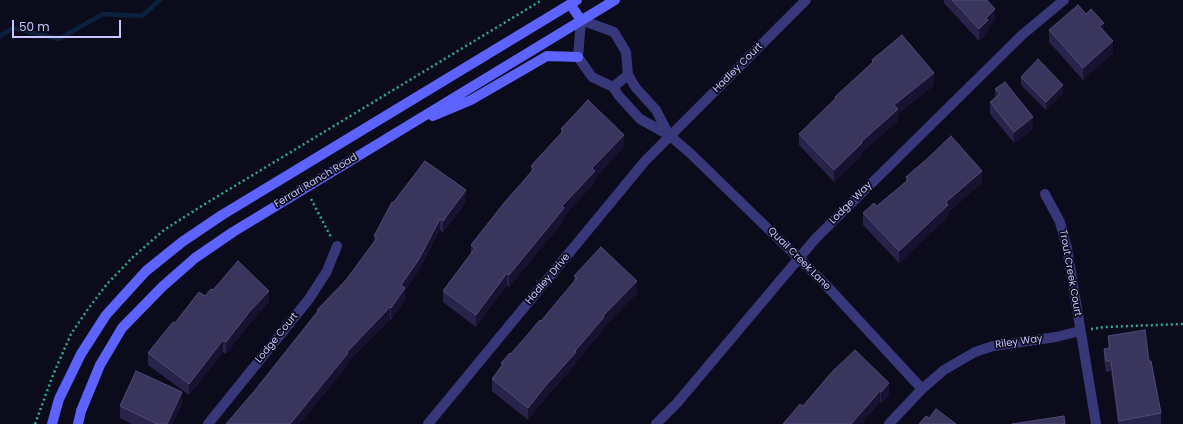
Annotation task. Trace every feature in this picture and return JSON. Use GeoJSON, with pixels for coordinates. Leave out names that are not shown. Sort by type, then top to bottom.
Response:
{"type":"FeatureCollection","features":[{"type":"Feature","properties":{"kind":"main road","name":"Ferrari Ranch Road"},"geometry":{"type":"LineString","coordinates":[[78,424],[81,411],[100,366],[122,328],[157,292],[195,258],[233,232],[615,0]]}},
{"type":"Feature","properties":{"kind":"main road","name":"Ferrari Ranch Road"},"geometry":{"type":"LineString","coordinates":[[52,424],[59,399],[81,354],[106,316],[146,271],[182,242],[222,214],[573,2]]}},
{"type":"Feature","properties":{"kind":"main road"},"geometry":{"type":"LineString","coordinates":[[573,2],[581,20]]}},
{"type":"Feature","properties":{"kind":"main road"},"geometry":{"type":"LineString","coordinates":[[392,135],[472,100],[548,56],[578,57]]}},
{"type":"Feature","properties":{"kind":"street","name":"Hadley Court"},"geometry":{"type":"LineString","coordinates":[[670,135],[806,0]]}},
{"type":"Feature","properties":{"kind":"street","name":"Lodge Way"},"geometry":{"type":"LineString","coordinates":[[656,424],[677,403],[816,238],[1022,35],[1064,0]]}},
{"type":"Feature","properties":{"kind":"street"},"geometry":{"type":"LineString","coordinates":[[581,20],[614,32],[626,52],[628,75],[636,88],[656,110],[670,135],[640,119],[619,96],[613,87],[592,77],[578,57],[581,20]]}},
{"type":"Feature","properties":{"kind":"street"},"geometry":{"type":"LineString","coordinates":[[613,87],[628,75]]}},
{"type":"Feature","properties":{"kind":"street","name":"Quail Creek Lane"},"geometry":{"type":"LineString","coordinates":[[670,135],[825,284],[922,389]]}},
{"type":"Feature","properties":{"kind":"street","name":"Hadley Drive"},"geometry":{"type":"LineString","coordinates":[[428,424],[644,161],[670,135]]}},
{"type":"Feature","properties":{"kind":"street","name":"Trout Creek Court"},"geometry":{"type":"LineString","coordinates":[[1045,194],[1060,222],[1067,248],[1096,424]]}},
{"type":"Feature","properties":{"kind":"street","name":"Lodge Court"},"geometry":{"type":"LineString","coordinates":[[208,424],[309,299],[327,271],[337,246]]}},
{"type":"Feature","properties":{"kind":"street","name":"Riley Way"},"geometry":{"type":"LineString","coordinates":[[889,424],[922,389],[944,370],[975,352],[993,346],[1056,337],[1080,331]]}},
{"type":"Feature","properties":{"kind":"path"},"geometry":{"type":"LineString","coordinates":[[305,188],[337,246]]}},
{"type":"Feature","properties":{"kind":"path"},"geometry":{"type":"LineString","coordinates":[[1080,331],[1105,327],[1183,324]]}},
{"type":"Feature","properties":{"kind":"building"},"geometry":{"type":"Polygon","coordinates":[[[952,0],[987,0],[995,9],[986,18],[988,20],[979,29],[952,0]]]}},
{"type":"Feature","properties":{"kind":"building"},"geometry":{"type":"Polygon","coordinates":[[[1078,5],[1086,14],[1091,9],[1104,23],[1099,26],[1113,41],[1083,68],[1049,30],[1078,5]]]}},
{"type":"Feature","properties":{"kind":"building"},"geometry":{"type":"Polygon","coordinates":[[[902,35],[934,73],[894,105],[898,109],[861,142],[862,143],[834,170],[799,134],[836,98],[835,97],[873,62],[872,60],[902,35]]]}},
{"type":"Feature","properties":{"kind":"building"},"geometry":{"type":"Polygon","coordinates":[[[1038,59],[1063,85],[1046,102],[1021,77],[1038,59]]]}},
{"type":"Feature","properties":{"kind":"building"},"geometry":{"type":"Polygon","coordinates":[[[1005,82],[1033,117],[1014,132],[990,102],[1000,94],[995,89],[1005,82]]]}},
{"type":"Feature","properties":{"kind":"building"},"geometry":{"type":"Polygon","coordinates":[[[588,100],[624,135],[592,168],[595,171],[562,206],[564,208],[509,275],[507,273],[476,315],[443,291],[475,248],[471,245],[504,203],[534,169],[531,166],[563,131],[561,129],[588,100]]]}},
{"type":"Feature","properties":{"kind":"building"},"geometry":{"type":"Polygon","coordinates":[[[951,136],[982,171],[946,202],[948,205],[899,251],[863,213],[874,203],[877,206],[908,180],[906,177],[951,136]]]}},
{"type":"Feature","properties":{"kind":"building"},"geometry":{"type":"Polygon","coordinates":[[[425,161],[466,190],[443,221],[440,219],[419,259],[401,285],[405,288],[391,308],[390,307],[347,352],[348,353],[290,424],[226,424],[256,389],[318,311],[317,310],[346,280],[377,238],[374,236],[392,202],[393,203],[425,161]]]}},
{"type":"Feature","properties":{"kind":"building"},"geometry":{"type":"Polygon","coordinates":[[[601,247],[637,281],[603,316],[604,317],[575,351],[576,352],[551,379],[528,408],[492,379],[503,364],[501,363],[510,353],[511,354],[540,320],[541,321],[577,278],[574,276],[601,247]]]}},
{"type":"Feature","properties":{"kind":"building"},"geometry":{"type":"Polygon","coordinates":[[[238,261],[269,291],[250,311],[226,342],[223,340],[189,384],[148,353],[173,322],[175,323],[199,292],[205,296],[211,289],[213,290],[238,261]]]}},
{"type":"Feature","properties":{"kind":"building"},"geometry":{"type":"Polygon","coordinates":[[[1145,330],[1149,361],[1151,361],[1161,413],[1119,421],[1111,361],[1106,361],[1104,349],[1110,348],[1108,336],[1145,330]]]}},
{"type":"Feature","properties":{"kind":"building"},"geometry":{"type":"Polygon","coordinates":[[[855,350],[889,383],[851,424],[783,424],[800,404],[803,406],[831,373],[855,350]]]}},
{"type":"Feature","properties":{"kind":"building"},"geometry":{"type":"Polygon","coordinates":[[[136,371],[182,392],[167,424],[157,424],[120,406],[136,371]]]}},
{"type":"Feature","properties":{"kind":"building"},"geometry":{"type":"Polygon","coordinates":[[[936,409],[956,424],[919,424],[926,416],[929,418],[936,409]]]}},
{"type":"Feature","properties":{"kind":"building"},"geometry":{"type":"Polygon","coordinates":[[[1064,416],[1065,424],[1012,424],[1064,416]]]}},
{"type":"Feature","properties":{"kind":"waterway"},"geometry":{"type":"LineString","coordinates":[[0,36],[13,28],[59,39],[103,14],[142,16],[160,0]]}}]}
